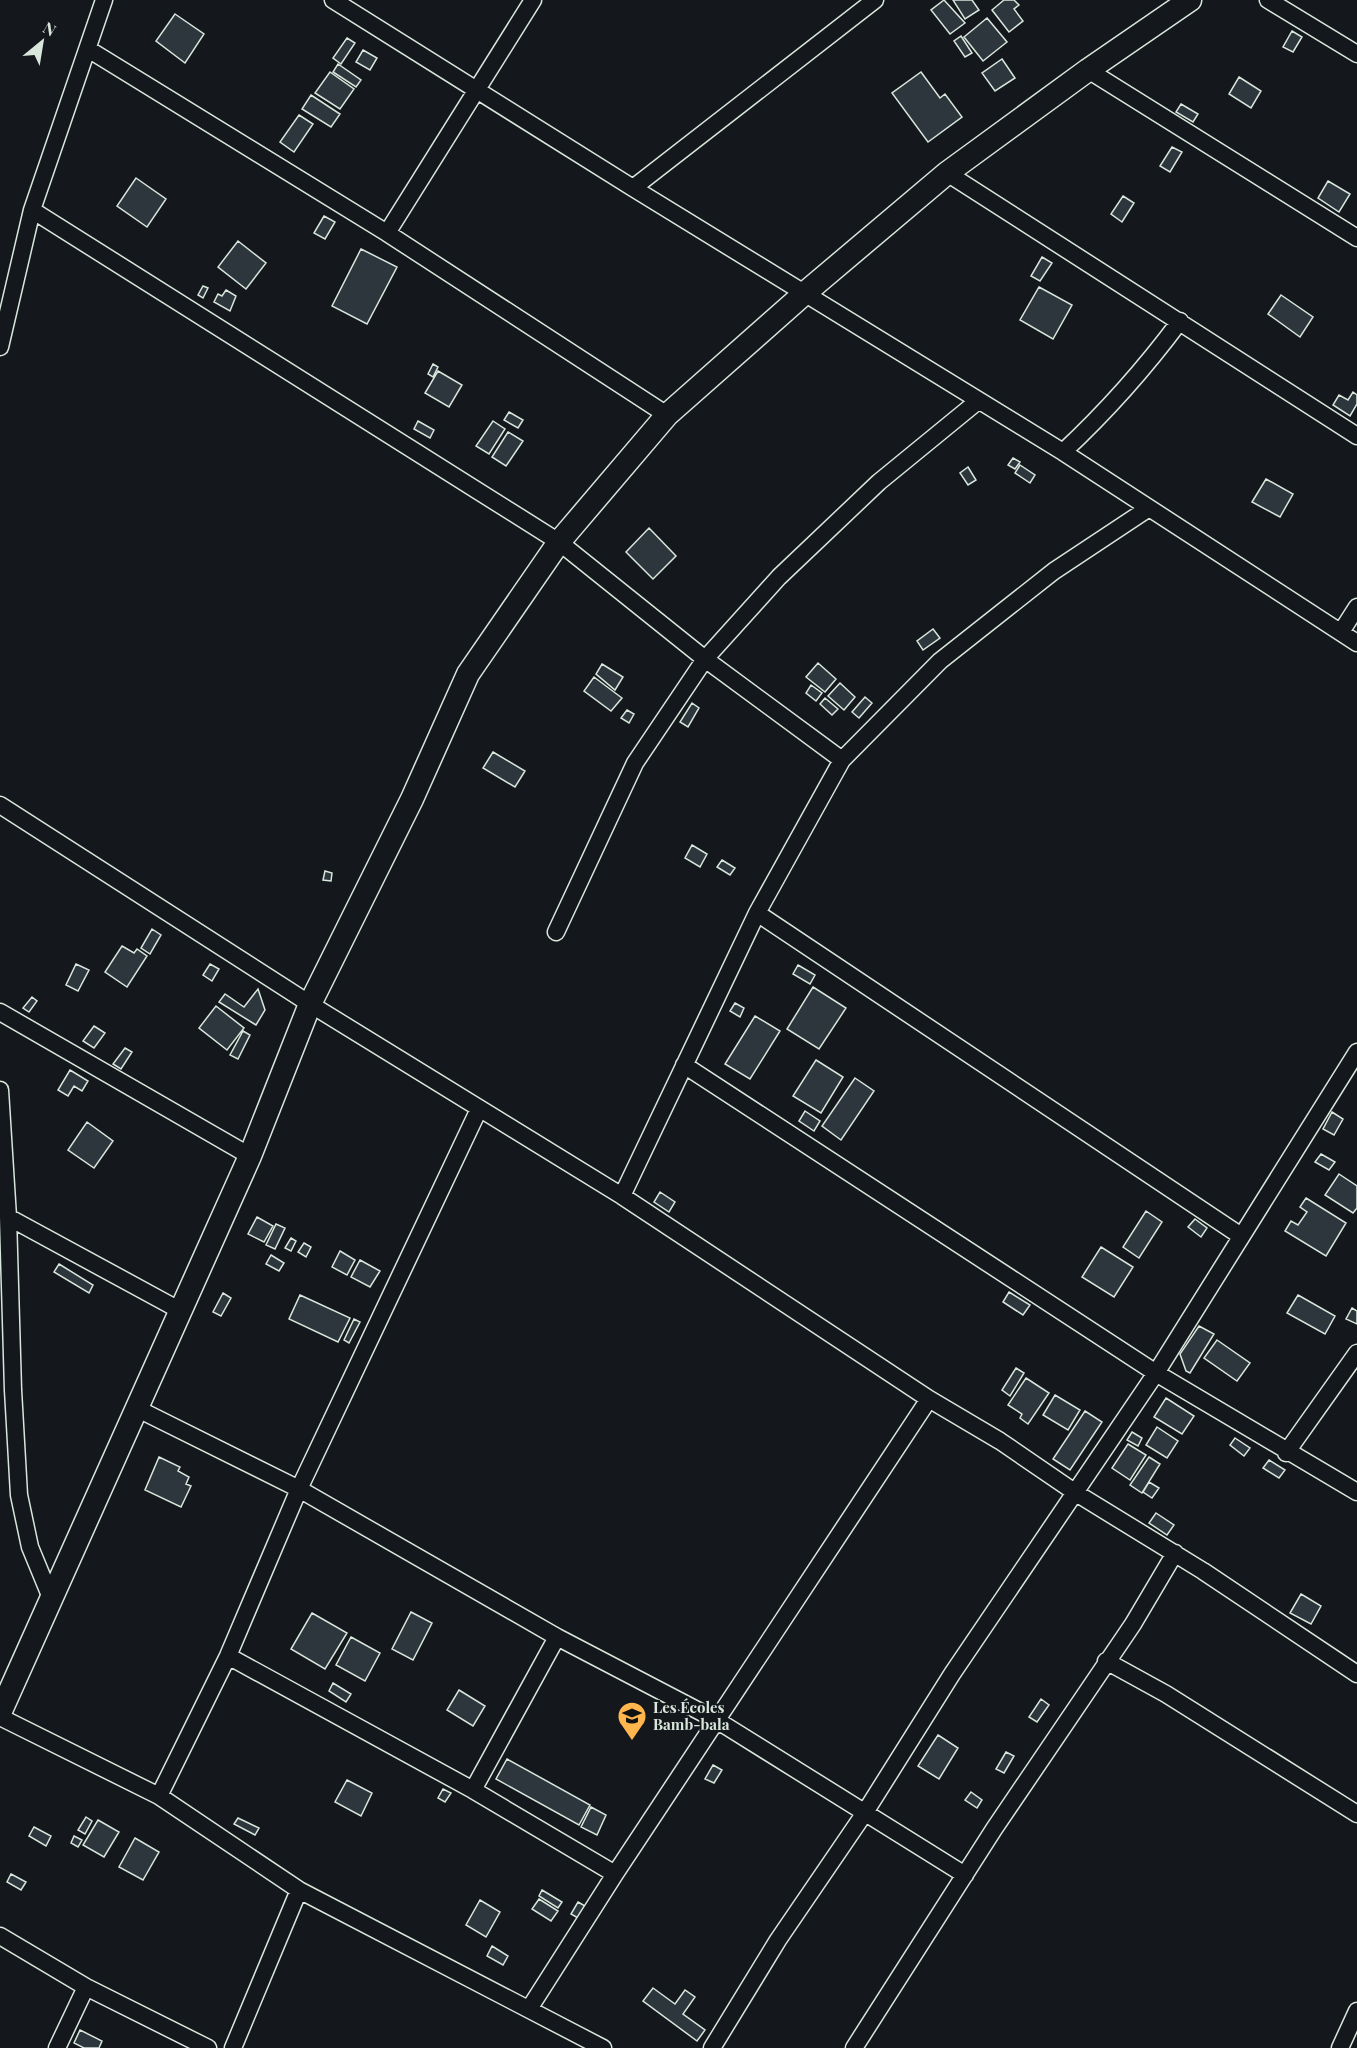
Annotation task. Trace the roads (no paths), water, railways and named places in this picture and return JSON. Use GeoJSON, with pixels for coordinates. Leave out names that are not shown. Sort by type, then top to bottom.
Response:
{"type":"FeatureCollection","features":[{"type":"Feature","properties":{"kind":"street"},"geometry":{"type":"LineString","coordinates":[[0,347],[32,210],[104,0]]}},
{"type":"Feature","properties":{"kind":"street"},"geometry":{"type":"LineString","coordinates":[[333,0],[633,188],[1063,452],[1357,643]]}},
{"type":"Feature","properties":{"kind":"street"},"geometry":{"type":"LineString","coordinates":[[387,233],[532,0]]}},
{"type":"Feature","properties":{"kind":"street"},"geometry":{"type":"LineString","coordinates":[[633,188],[875,0]]}},
{"type":"Feature","properties":{"kind":"street"},"geometry":{"type":"LineString","coordinates":[[0,1713],[250,1156],[310,1004],[412,799],[468,674],[559,542],[667,415],[805,293],[946,173],[1088,70],[1190,0]]}},
{"type":"Feature","properties":{"kind":"street"},"geometry":{"type":"LineString","coordinates":[[1268,0],[1357,54]]}},
{"type":"Feature","properties":{"kind":"street"},"geometry":{"type":"LineString","coordinates":[[88,49],[387,233],[667,415]]}},
{"type":"Feature","properties":{"kind":"street"},"geometry":{"type":"LineString","coordinates":[[1088,70],[1357,238]]}},
{"type":"Feature","properties":{"kind":"street"},"geometry":{"type":"LineString","coordinates":[[946,173],[1357,436]]}},
{"type":"Feature","properties":{"kind":"street"},"geometry":{"type":"LineString","coordinates":[[32,210],[309,382],[559,542],[705,659],[842,760]]}},
{"type":"Feature","properties":{"kind":"street"},"geometry":{"type":"LineString","coordinates":[[1063,452],[1093,424],[1147,366],[1180,321]]}},
{"type":"Feature","properties":{"kind":"street"},"geometry":{"type":"LineString","coordinates":[[556,932],[635,763],[705,659],[779,577],[879,482],[978,401]]}},
{"type":"Feature","properties":{"kind":"street"},"geometry":{"type":"LineString","coordinates":[[622,1196],[757,913],[842,760],[940,661],[1054,571],[1149,508]]}},
{"type":"Feature","properties":{"kind":"street"},"geometry":{"type":"LineString","coordinates":[[1341,632],[1357,607]]}},
{"type":"Feature","properties":{"kind":"street"},"geometry":{"type":"LineString","coordinates":[[0,805],[310,1004],[622,1196],[929,1399],[1000,1441],[1076,1493],[1175,1553],[1357,1674]]}},
{"type":"Feature","properties":{"kind":"street"},"geometry":{"type":"LineString","coordinates":[[757,913],[1241,1236]]}},
{"type":"Feature","properties":{"kind":"street"},"geometry":{"type":"LineString","coordinates":[[0,1012],[250,1156]]}},
{"type":"Feature","properties":{"kind":"street"},"geometry":{"type":"LineString","coordinates":[[712,2048],[778,1940],[864,1814],[952,1674],[1156,1373],[1357,1052]]}},
{"type":"Feature","properties":{"kind":"street"},"geometry":{"type":"LineString","coordinates":[[684,1065],[1156,1373],[1286,1453],[1357,1492]]}},
{"type":"Feature","properties":{"kind":"street"},"geometry":{"type":"LineString","coordinates":[[0,1090],[8,1217],[13,1390],[19,1495],[30,1546],[51,1598]]}},
{"type":"Feature","properties":{"kind":"street"},"geometry":{"type":"LineString","coordinates":[[159,1796],[228,1656],[299,1490],[479,1109]]}},
{"type":"Feature","properties":{"kind":"street"},"geometry":{"type":"LineString","coordinates":[[8,1217],[181,1311]]}},
{"type":"Feature","properties":{"kind":"street"},"geometry":{"type":"LineString","coordinates":[[1286,1453],[1357,1353]]}},
{"type":"Feature","properties":{"kind":"street"},"geometry":{"type":"LineString","coordinates":[[529,2009],[615,1874],[929,1399]]}},
{"type":"Feature","properties":{"kind":"street"},"geometry":{"type":"LineString","coordinates":[[138,1409],[299,1490],[557,1637],[718,1721],[965,1875]]}},
{"type":"Feature","properties":{"kind":"street"},"geometry":{"type":"LineString","coordinates":[[854,2048],[965,1875],[1133,1623],[1175,1553]]}},
{"type":"Feature","properties":{"kind":"street"},"geometry":{"type":"LineString","coordinates":[[473,1790],[557,1637]]}},
{"type":"Feature","properties":{"kind":"street"},"geometry":{"type":"LineString","coordinates":[[228,1656],[473,1790],[615,1874]]}},
{"type":"Feature","properties":{"kind":"street"},"geometry":{"type":"LineString","coordinates":[[1106,1661],[1166,1695],[1357,1814]]}},
{"type":"Feature","properties":{"kind":"street"},"geometry":{"type":"LineString","coordinates":[[0,1718],[159,1796],[299,1890],[603,2048]]}},
{"type":"Feature","properties":{"kind":"street"},"geometry":{"type":"LineString","coordinates":[[233,2048],[299,1890]]}},
{"type":"Feature","properties":{"kind":"street"},"geometry":{"type":"LineString","coordinates":[[0,1936],[86,1987],[208,2048]]}},
{"type":"Feature","properties":{"kind":"street"},"geometry":{"type":"LineString","coordinates":[[57,2048],[86,1987]]}},
{"type":"Feature","properties":{"kind":"street"},"geometry":{"type":"LineString","coordinates":[[1340,2048],[1357,2011]]}},
{"type":"Feature","properties":{"kind":"place","name":"Les Écoles Bamb-bala"},"geometry":{"type":"Point","coordinates":[632,1742]}}]}
